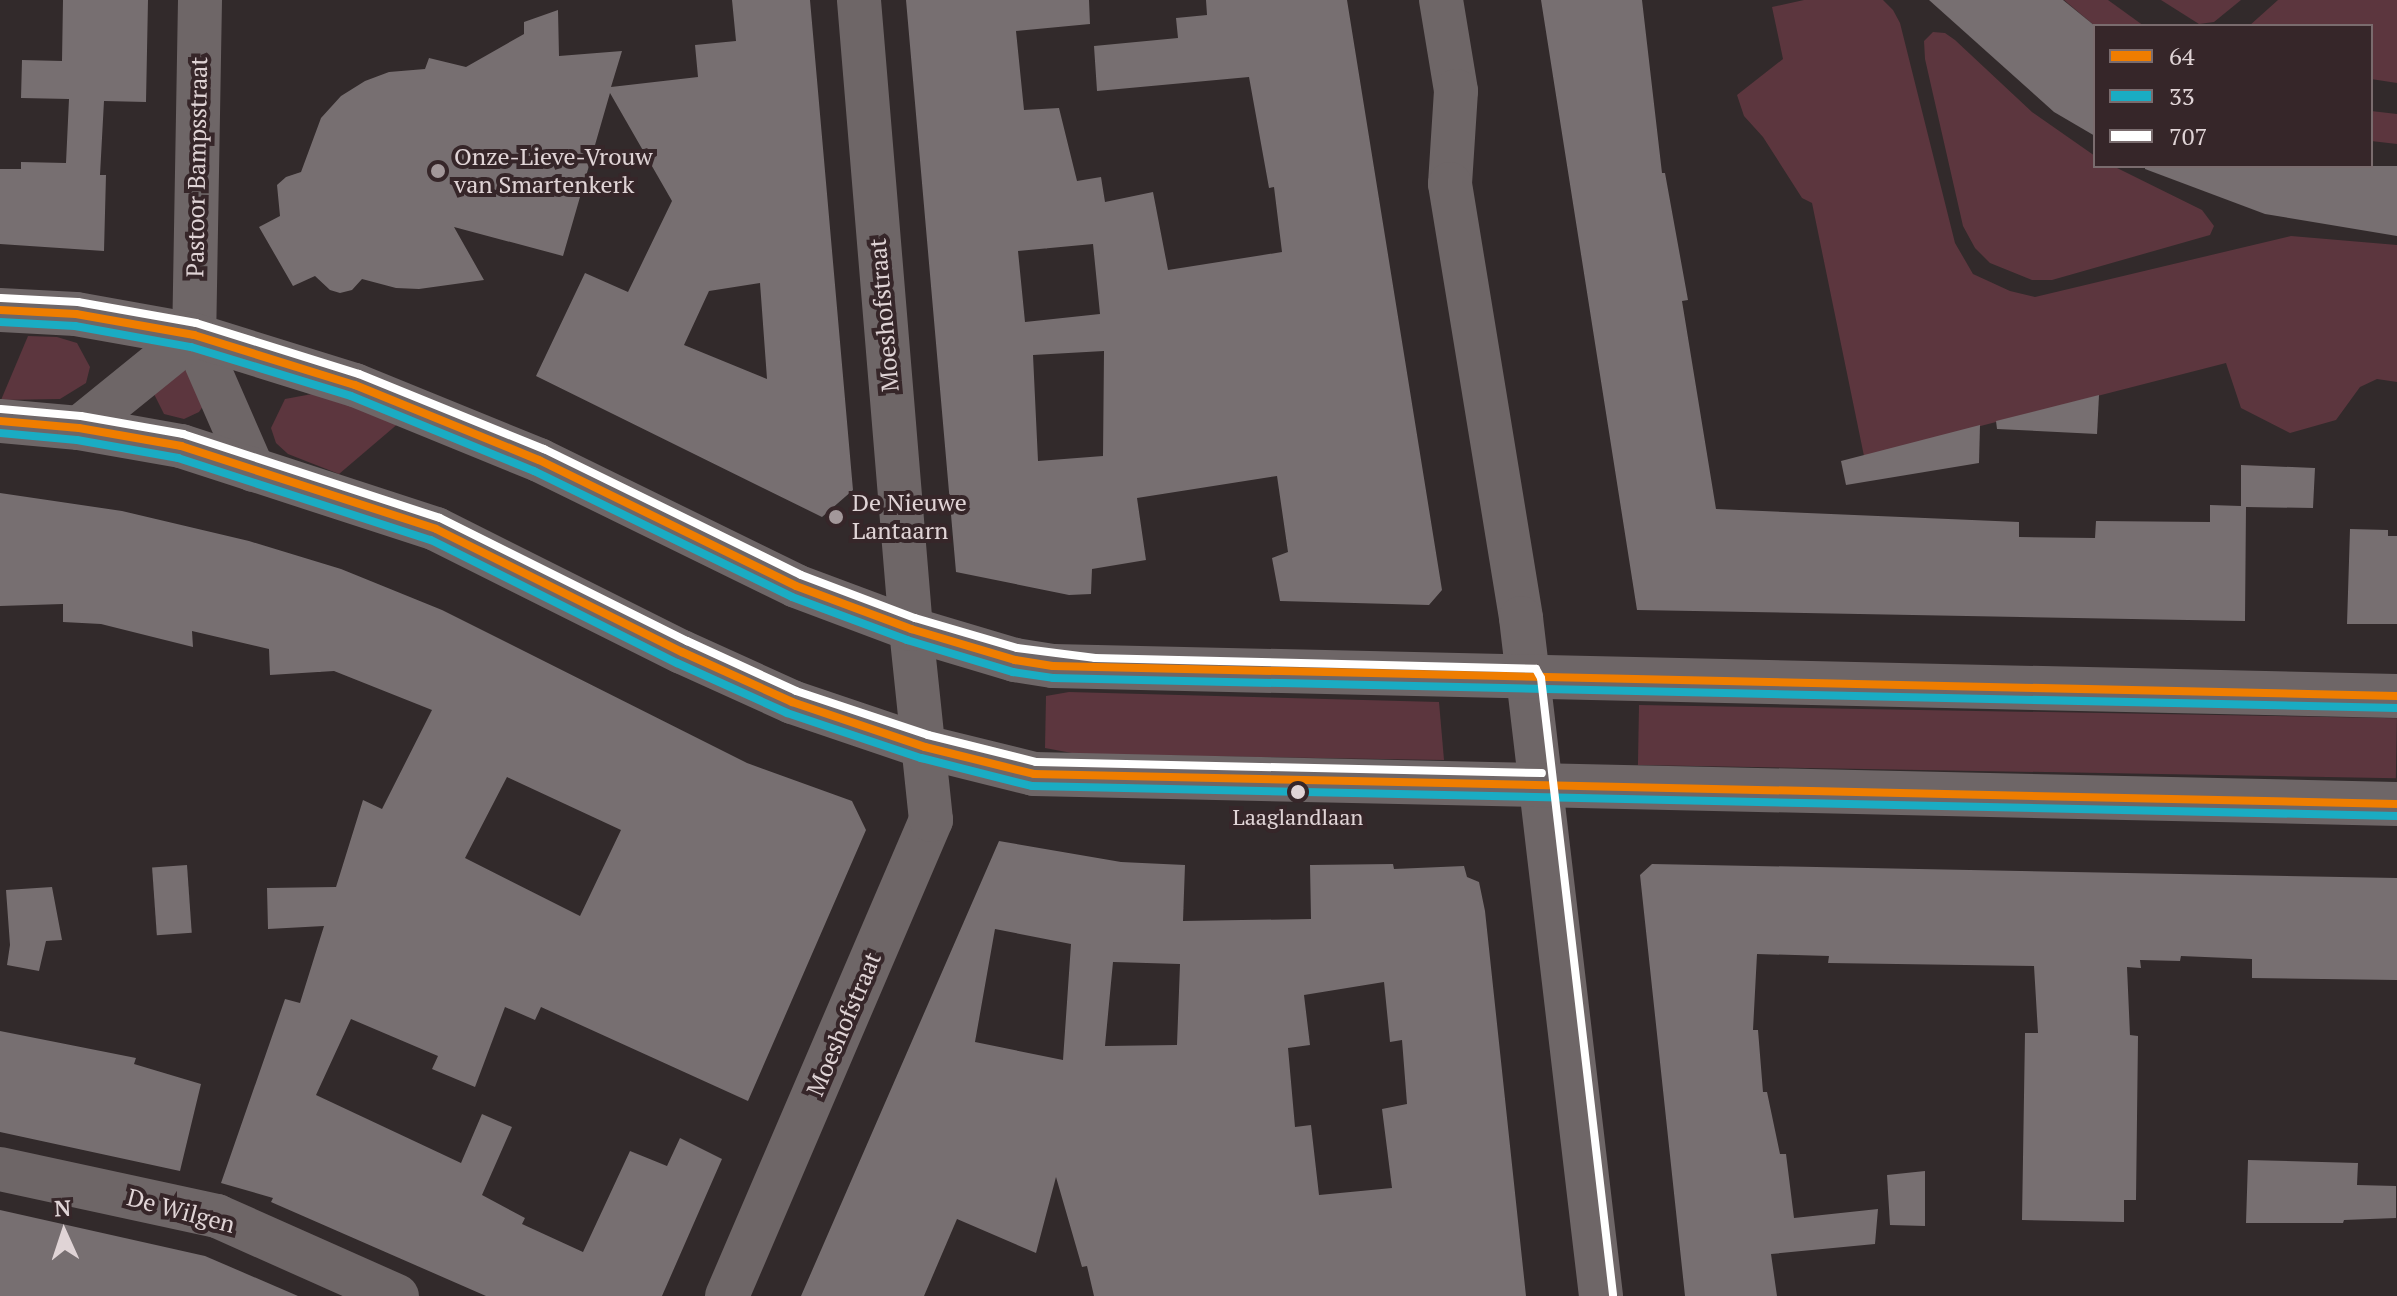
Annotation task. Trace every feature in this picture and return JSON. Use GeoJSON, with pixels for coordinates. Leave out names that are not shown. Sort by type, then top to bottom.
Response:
{"type":"FeatureCollection","features":[{"type":"Feature","properties":{"kind":"street","name":"Pastoor Bampsstraat"},"geometry":{"type":"LineString","coordinates":[[200,0],[194,335],[253,470]]}},
{"type":"Feature","properties":{"kind":"street","name":"Moeshofstraat"},"geometry":{"type":"LineString","coordinates":[[727,1296],[931,820],[911,629],[859,0]]}},
{"type":"Feature","properties":{"kind":"street"},"geometry":{"type":"LineString","coordinates":[[1441,0],[1456,91],[1450,184],[1529,679],[1601,1296]]}},
{"type":"Feature","properties":{"kind":"street"},"geometry":{"type":"LineString","coordinates":[[0,310],[90,316],[194,335],[355,385],[525,454],[796,586],[911,629],[1015,660],[1094,670],[2397,696]]}},
{"type":"Feature","properties":{"kind":"street"},"geometry":{"type":"LineString","coordinates":[[79,428],[194,335]]}},
{"type":"Feature","properties":{"kind":"street"},"geometry":{"type":"LineString","coordinates":[[0,421],[79,428],[181,446],[436,529],[682,652],[792,702],[925,747],[1034,774],[2397,804]]}},
{"type":"Feature","properties":{"kind":"street","name":"De Wilgen"},"geometry":{"type":"LineString","coordinates":[[0,1169],[217,1216],[397,1296]]}},
{"type":"Feature","properties":{"kind":"shaded area"},"geometry":{"type":"Polygon","coordinates":[[[1804,0],[1883,0],[1893,10],[1900,23],[1955,243],[1973,274],[2010,291],[2035,297],[2291,236],[2397,245],[2397,382],[2377,379],[2360,387],[2336,420],[2290,433],[2241,408],[2226,363],[1864,456],[1812,203],[1802,198],[1763,137],[1744,116],[1737,95],[1783,59],[1772,7],[1804,0]]]}},
{"type":"Feature","properties":{"kind":"shaded area"},"geometry":{"type":"Polygon","coordinates":[[[2064,0],[2108,0],[2141,24],[2093,24],[2064,0]]]}},
{"type":"Feature","properties":{"kind":"shaded area"},"geometry":{"type":"Polygon","coordinates":[[[2161,0],[2241,0],[2214,22],[2199,24],[2161,0]]]}},
{"type":"Feature","properties":{"kind":"shaded area"},"geometry":{"type":"Polygon","coordinates":[[[2278,0],[2397,0],[2397,83],[2373,79],[2373,24],[2251,24],[2278,0]]]}},
{"type":"Feature","properties":{"kind":"shaded area"},"geometry":{"type":"Polygon","coordinates":[[[1933,32],[1945,33],[2032,112],[2093,155],[2093,168],[2117,168],[2202,210],[2214,226],[2210,235],[2052,280],[2032,280],[1990,263],[1975,248],[1963,226],[1925,59],[1924,41],[1933,32]]]}},
{"type":"Feature","properties":{"kind":"shaded area"},"geometry":{"type":"Polygon","coordinates":[[[2373,111],[2397,114],[2397,144],[2373,141],[2373,111]]]}},
{"type":"Feature","properties":{"kind":"shaded area"},"geometry":{"type":"Polygon","coordinates":[[[28,336],[57,337],[77,343],[90,367],[86,383],[60,399],[1,400],[28,336]]]}},
{"type":"Feature","properties":{"kind":"shaded area"},"geometry":{"type":"Polygon","coordinates":[[[171,369],[193,371],[208,399],[199,412],[184,419],[164,414],[152,390],[171,369]]]}},
{"type":"Feature","properties":{"kind":"shaded area"},"geometry":{"type":"Polygon","coordinates":[[[312,394],[400,422],[339,474],[288,454],[276,443],[271,428],[285,399],[312,394]]]}},
{"type":"Feature","properties":{"kind":"shaded area"},"geometry":{"type":"Polygon","coordinates":[[[1069,692],[1439,702],[1444,760],[1077,754],[1045,748],[1046,696],[1069,692]]]}},
{"type":"Feature","properties":{"kind":"shaded area"},"geometry":{"type":"Polygon","coordinates":[[[1639,705],[2397,718],[2396,778],[1638,765],[1639,705]]]}},
{"type":"Feature","properties":{"kind":"building"},"geometry":{"type":"Polygon","coordinates":[[[63,0],[148,0],[146,102],[104,101],[100,175],[106,175],[104,251],[0,244],[0,169],[21,169],[21,162],[66,163],[69,99],[21,98],[22,60],[62,61],[63,0]]]}},
{"type":"Feature","properties":{"kind":"building"},"geometry":{"type":"Polygon","coordinates":[[[732,0],[810,0],[853,490],[822,517],[536,376],[585,273],[628,292],[672,201],[610,93],[563,256],[454,227],[484,280],[419,289],[396,288],[362,279],[352,290],[340,293],[330,290],[315,276],[293,286],[259,227],[280,216],[277,185],[286,177],[301,172],[321,118],[341,96],[365,81],[389,72],[425,69],[429,58],[466,67],[524,34],[524,22],[558,10],[559,56],[622,51],[611,87],[698,77],[695,45],[736,41],[732,0]],[[760,283],[709,291],[684,345],[767,379],[760,283]]]}},
{"type":"Feature","properties":{"kind":"building"},"geometry":{"type":"Polygon","coordinates":[[[906,0],[1089,0],[1090,24],[1016,31],[1024,110],[1059,108],[1077,181],[1101,177],[1105,202],[1153,192],[1168,270],[1282,252],[1274,187],[1269,188],[1249,77],[1097,91],[1094,46],[1178,38],[1176,18],[1207,15],[1206,0],[1347,0],[1442,590],[1429,605],[1280,601],[1272,558],[1288,552],[1277,476],[1137,498],[1146,560],[1092,569],[1091,594],[1069,595],[956,572],[906,0]],[[1093,244],[1018,251],[1025,322],[1100,314],[1093,244]],[[1104,351],[1033,355],[1038,461],[1103,456],[1104,351]]]}},
{"type":"Feature","properties":{"kind":"building"},"geometry":{"type":"Polygon","coordinates":[[[1541,0],[1642,0],[1662,173],[1665,173],[1688,300],[1682,301],[1716,509],[2019,522],[2019,537],[2095,538],[2096,521],[2210,522],[2210,505],[2241,506],[2241,465],[2315,468],[2313,508],[2246,507],[2245,621],[1637,610],[1541,0]]]}},
{"type":"Feature","properties":{"kind":"building"},"geometry":{"type":"Polygon","coordinates":[[[1929,0],[2063,0],[2093,24],[2093,135],[2054,112],[1929,0]]]}},
{"type":"Feature","properties":{"kind":"building"},"geometry":{"type":"Polygon","coordinates":[[[2397,166],[2397,236],[2265,214],[2145,169],[2397,166]]]}},
{"type":"Feature","properties":{"kind":"building"},"geometry":{"type":"Polygon","coordinates":[[[2099,395],[2097,434],[1997,429],[1996,421],[2099,395]]]}},
{"type":"Feature","properties":{"kind":"building"},"geometry":{"type":"Polygon","coordinates":[[[1980,425],[1979,463],[1846,485],[1841,461],[1980,425]]]}},
{"type":"Feature","properties":{"kind":"building"},"geometry":{"type":"Polygon","coordinates":[[[0,493],[122,511],[249,541],[341,569],[442,610],[747,763],[852,801],[866,830],[748,1101],[541,1007],[535,1020],[505,1007],[475,1087],[432,1069],[438,1056],[351,1019],[316,1095],[461,1163],[482,1114],[512,1127],[482,1195],[525,1218],[522,1224],[583,1252],[630,1151],[667,1166],[680,1138],[722,1159],[662,1296],[486,1296],[271,1202],[273,1198],[221,1183],[285,999],[300,1003],[324,926],[268,929],[267,888],[336,887],[363,800],[382,809],[432,710],[334,671],[270,675],[269,649],[192,631],[193,647],[101,624],[63,622],[63,604],[0,606],[0,493]],[[507,777],[465,858],[580,916],[621,830],[507,777]]]}},
{"type":"Feature","properties":{"kind":"building"},"geometry":{"type":"Polygon","coordinates":[[[2350,529],[2388,530],[2388,536],[2397,536],[2397,624],[2347,624],[2350,529]]]}},
{"type":"Feature","properties":{"kind":"building"},"geometry":{"type":"Polygon","coordinates":[[[999,841],[1121,862],[1185,865],[1183,921],[1311,919],[1310,865],[1393,864],[1394,869],[1464,866],[1467,877],[1479,882],[1485,911],[1526,1296],[1094,1296],[1087,1266],[1082,1267],[1056,1177],[1036,1253],[957,1219],[924,1296],[801,1296],[999,841]],[[995,929],[975,1042],[1063,1060],[1071,944],[995,929]],[[1113,962],[1105,1046],[1177,1045],[1180,964],[1113,962]],[[1384,982],[1304,995],[1310,1045],[1288,1048],[1295,1127],[1311,1125],[1319,1195],[1392,1188],[1382,1109],[1407,1104],[1402,1040],[1390,1042],[1384,982]]]}},
{"type":"Feature","properties":{"kind":"building"},"geometry":{"type":"Polygon","coordinates":[[[1652,864],[2397,878],[2397,980],[2252,978],[2252,959],[2181,956],[2180,961],[2140,960],[2141,968],[2127,967],[2130,1035],[2138,1036],[2136,1200],[2124,1200],[2124,1222],[2022,1220],[2025,1033],[2038,1033],[2034,966],[1828,963],[1829,956],[1757,954],[1753,1030],[1758,1030],[1763,1092],[1767,1092],[1780,1154],[1786,1154],[1794,1218],[1878,1209],[1875,1244],[1771,1254],[1777,1296],[1685,1296],[1640,875],[1652,864]]]}},
{"type":"Feature","properties":{"kind":"building"},"geometry":{"type":"Polygon","coordinates":[[[187,865],[192,933],[157,935],[152,867],[187,865]]]}},
{"type":"Feature","properties":{"kind":"building"},"geometry":{"type":"Polygon","coordinates":[[[52,887],[62,940],[46,941],[39,971],[7,965],[10,945],[6,890],[52,887]]]}},
{"type":"Feature","properties":{"kind":"building"},"geometry":{"type":"Polygon","coordinates":[[[0,1031],[136,1058],[134,1064],[201,1084],[180,1171],[0,1132],[0,1031]]]}},
{"type":"Feature","properties":{"kind":"building"},"geometry":{"type":"Polygon","coordinates":[[[2248,1160],[2358,1163],[2357,1185],[2396,1186],[2396,1218],[2344,1220],[2343,1223],[2246,1223],[2248,1160]]]}},
{"type":"Feature","properties":{"kind":"building"},"geometry":{"type":"Polygon","coordinates":[[[1925,1171],[1925,1226],[1890,1225],[1887,1175],[1925,1171]]]}},
{"type":"Feature","properties":{"kind":"building"},"geometry":{"type":"Polygon","coordinates":[[[0,1210],[205,1256],[298,1296],[0,1296],[0,1210]]]}},
{"type":"Feature","properties":{"kind":"transit line","name":"707"},"geometry":{"type":"LineString","coordinates":[[1,298],[78,302],[196,323],[359,374],[544,449],[801,575],[915,618],[1017,648],[1095,658],[1536,669],[1541,678],[1613,1295]]}},
{"type":"Feature","properties":{"kind":"transit line","name":"64"},"geometry":{"type":"LineString","coordinates":[[0,310],[76,314],[194,335],[355,385],[539,460],[796,586],[911,629],[1015,660],[1053,666],[2397,696]]}},
{"type":"Feature","properties":{"kind":"transit line","name":"33"},"geometry":{"type":"LineString","coordinates":[[0,322],[75,326],[191,347],[351,396],[534,471],[792,597],[907,640],[1013,672],[1053,678],[2397,708]]}},
{"type":"Feature","properties":{"kind":"transit line","name":"707"},"geometry":{"type":"LineString","coordinates":[[1,409],[81,416],[183,434],[440,518],[687,641],[796,691],[928,735],[1036,762],[1542,773]]}},
{"type":"Feature","properties":{"kind":"transit line","name":"64"},"geometry":{"type":"LineString","coordinates":[[0,421],[79,428],[181,446],[436,529],[682,652],[792,702],[925,747],[1034,774],[2397,804]]}},
{"type":"Feature","properties":{"kind":"transit line","name":"33"},"geometry":{"type":"LineString","coordinates":[[0,433],[77,440],[178,458],[431,540],[677,663],[787,713],[921,758],[1032,786],[2397,816]]}},
{"type":"Feature","properties":{"kind":"place","name":"Onze-Lieve-Vrouw van Smartenkerk"},"geometry":{"type":"Point","coordinates":[438,171]}},
{"type":"Feature","properties":{"kind":"place","name":"De Nieuwe Lantaarn"},"geometry":{"type":"Point","coordinates":[836,517]}},
{"type":"Feature","properties":{"kind":"place","name":"Laaglandlaan"},"geometry":{"type":"Point","coordinates":[1298,792]}}]}
